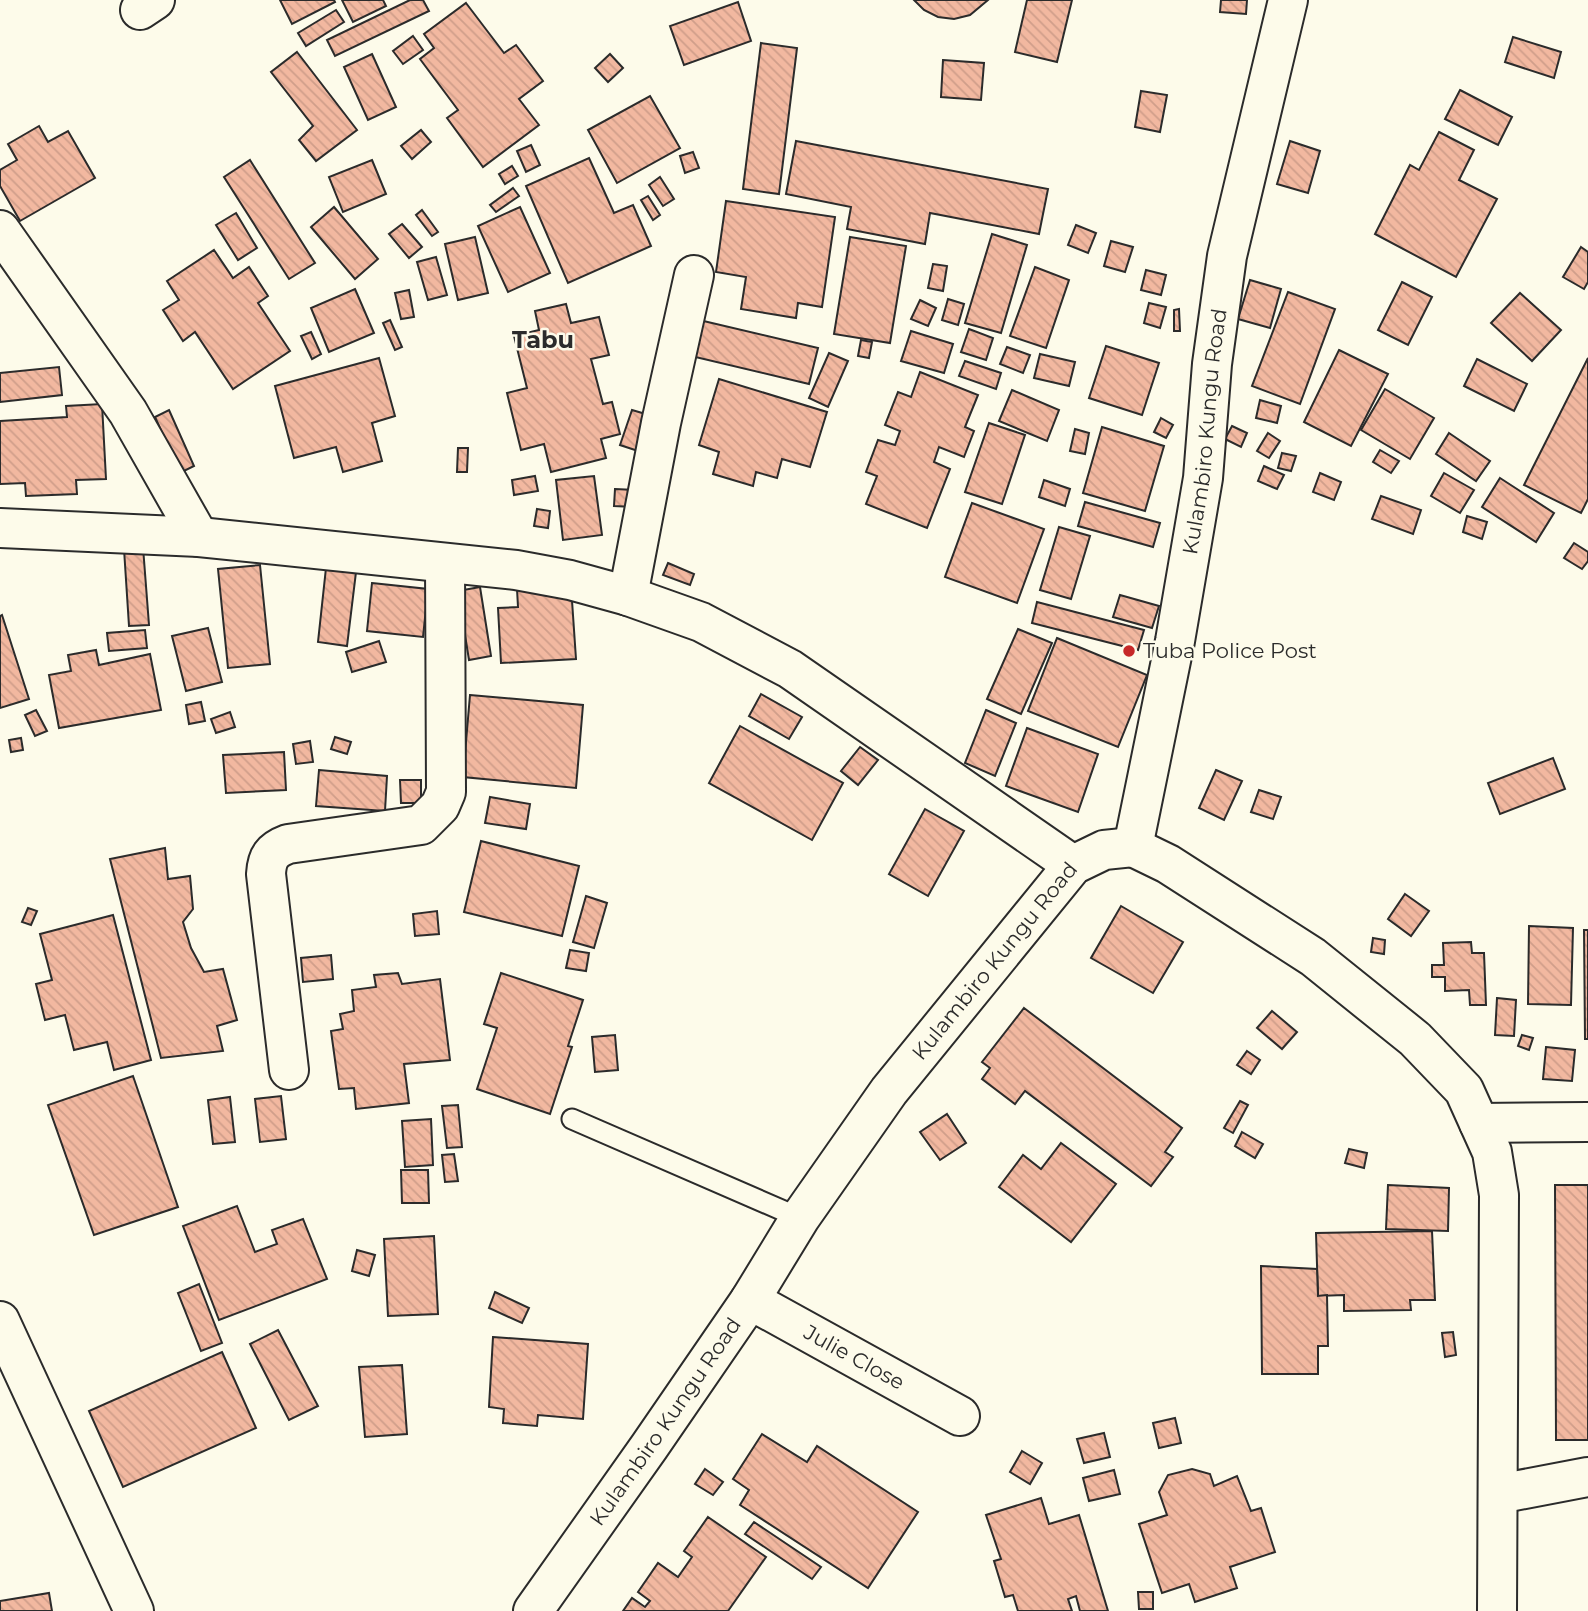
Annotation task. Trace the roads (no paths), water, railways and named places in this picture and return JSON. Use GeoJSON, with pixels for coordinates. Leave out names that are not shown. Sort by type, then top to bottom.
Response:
{"type":"FeatureCollection","features":[{"type":"Feature","properties":{"kind":"street","name":"Kulambiro Kungu Road"},"geometry":{"type":"LineString","coordinates":[[533,1611],[750,1300],[800,1218],[890,1091],[1073,865],[1104,850],[1133,847],[1175,641],[1203,478],[1212,364],[1227,256],[1288,0]]}},
{"type":"Feature","properties":{"kind":"street"},"geometry":{"type":"LineString","coordinates":[[0,230],[128,412],[199,537]]}},
{"type":"Feature","properties":{"kind":"street"},"geometry":{"type":"LineString","coordinates":[[628,596],[661,422],[694,275]]}},
{"type":"Feature","properties":{"kind":"street"},"geometry":{"type":"LineString","coordinates":[[0,528],[199,537],[516,570],[570,580],[628,596],[701,622],[790,669],[1073,865]]}},
{"type":"Feature","properties":{"kind":"street"},"geometry":{"type":"LineString","coordinates":[[289,1070],[266,874],[267,860],[276,849],[288,844],[421,825],[440,806],[446,792],[445,563]]}},
{"type":"Feature","properties":{"kind":"street"},"geometry":{"type":"LineString","coordinates":[[1133,847],[1168,864],[1223,898],[1323,965],[1415,1039],[1464,1090],[1492,1152],[1499,1195],[1497,1611]]}},
{"type":"Feature","properties":{"kind":"street"},"geometry":{"type":"LineString","coordinates":[[1479,1123],[1588,1122]]}},
{"type":"Feature","properties":{"kind":"street","name":"Julie Close"},"geometry":{"type":"LineString","coordinates":[[750,1300],[960,1416]]}},
{"type":"Feature","properties":{"kind":"street"},"geometry":{"type":"LineString","coordinates":[[0,1321],[134,1611]]}},
{"type":"Feature","properties":{"kind":"street"},"geometry":{"type":"LineString","coordinates":[[1498,1494],[1588,1477]]}},
{"type":"Feature","properties":{"kind":"lane"},"geometry":{"type":"LineString","coordinates":[[572,1119],[800,1218]]}},
{"type":"Feature","properties":{"kind":"place","name":"Tuba Police Post"},"geometry":{"type":"Point","coordinates":[1129,651]}},
{"type":"Feature","properties":{"kind":"district","name":"Tabu"},"geometry":{"type":"Point","coordinates":[543,340]}}]}
